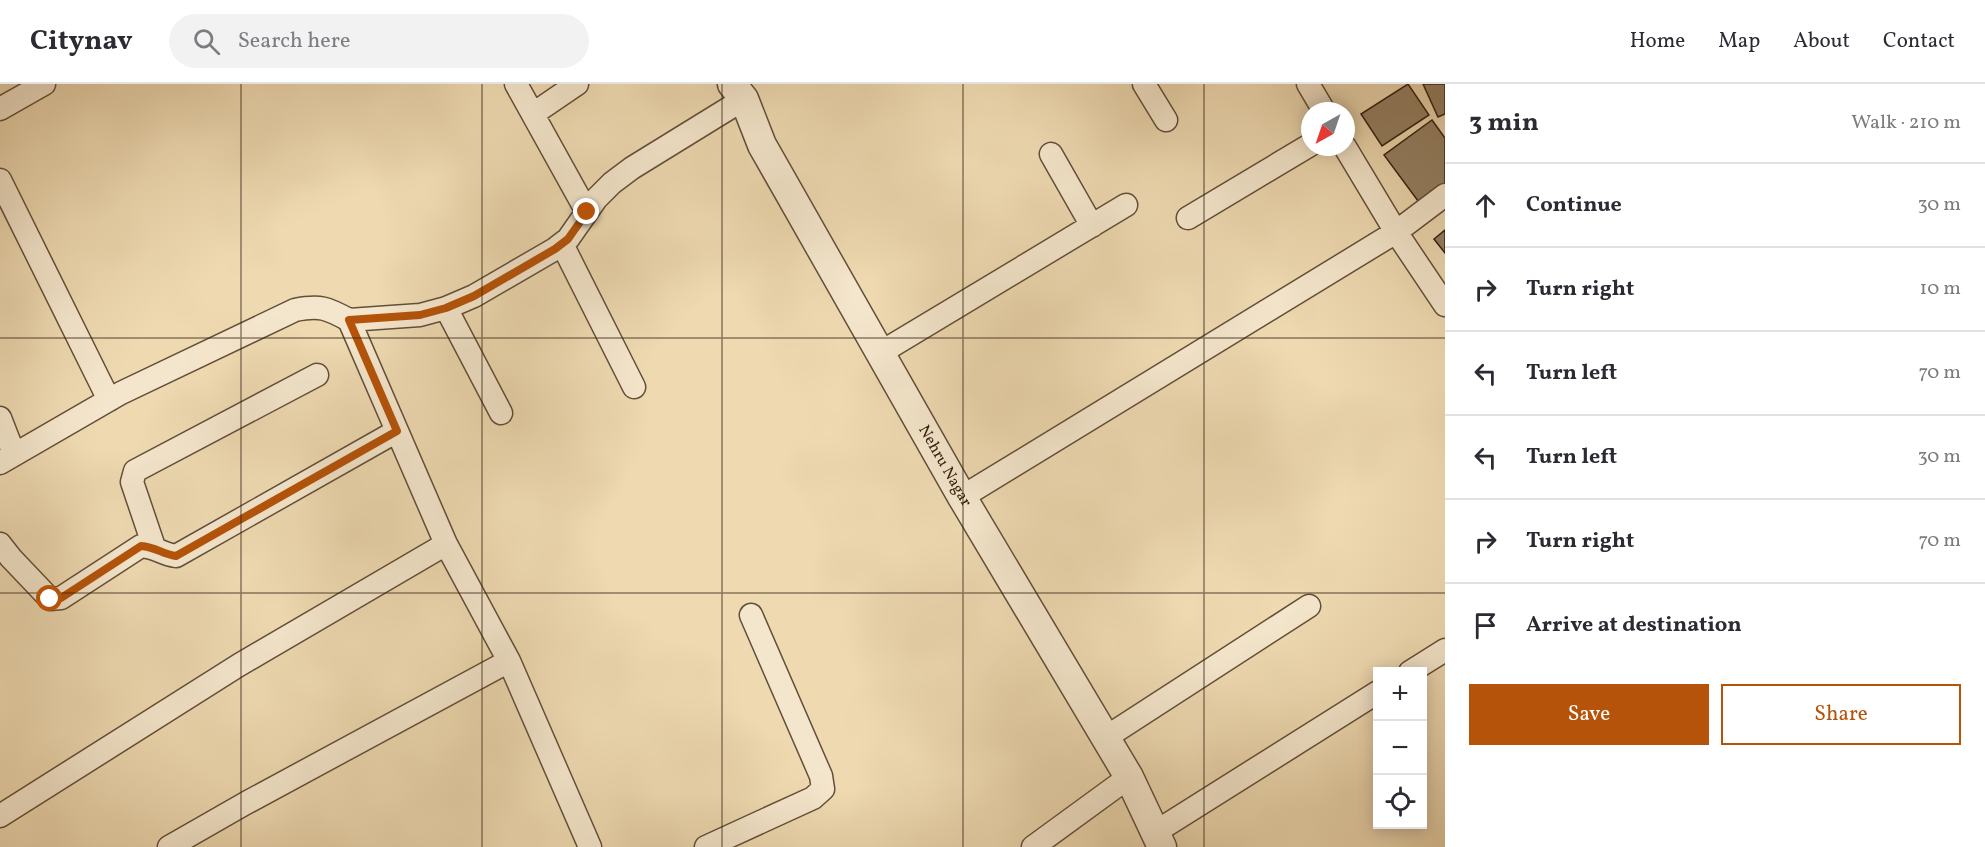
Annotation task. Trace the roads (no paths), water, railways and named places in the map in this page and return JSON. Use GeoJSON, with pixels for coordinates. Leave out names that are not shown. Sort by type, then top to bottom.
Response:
{"type":"FeatureCollection","features":[{"type":"Feature","properties":{"kind":"street"},"geometry":{"type":"LineString","coordinates":[[0,109],[44,84]]}},
{"type":"Feature","properties":{"kind":"street"},"geometry":{"type":"LineString","coordinates":[[516,84],[587,212]]}},
{"type":"Feature","properties":{"kind":"street"},"geometry":{"type":"LineString","coordinates":[[532,114],[577,84]]}},
{"type":"Feature","properties":{"kind":"street"},"geometry":{"type":"LineString","coordinates":[[1144,84],[1166,120]]}},
{"type":"Feature","properties":{"kind":"street"},"geometry":{"type":"LineString","coordinates":[[1308,84],[1319,102]]}},
{"type":"Feature","properties":{"kind":"street"},"geometry":{"type":"LineString","coordinates":[[0,418],[7,458],[109,400],[295,310],[314,306],[324,308],[349,320],[420,315],[446,308],[474,296],[561,243],[578,226],[596,199],[612,183],[738,92]]}},
{"type":"Feature","properties":{"kind":"street","name":"Nehru Nagar"},"geometry":{"type":"LineString","coordinates":[[738,92],[762,145],[962,497],[1129,777],[1158,840]]}},
{"type":"Feature","properties":{"kind":"street"},"geometry":{"type":"LineString","coordinates":[[1188,218],[1301,150]]}},
{"type":"Feature","properties":{"kind":"street"},"geometry":{"type":"LineString","coordinates":[[1051,154],[1092,226]]}},
{"type":"Feature","properties":{"kind":"street"},"geometry":{"type":"LineString","coordinates":[[1350,156],[1396,232],[1445,305]]}},
{"type":"Feature","properties":{"kind":"street"},"geometry":{"type":"LineString","coordinates":[[0,180],[109,400]]}},
{"type":"Feature","properties":{"kind":"street"},"geometry":{"type":"LineString","coordinates":[[962,497],[1396,232],[1445,195]]}},
{"type":"Feature","properties":{"kind":"street"},"geometry":{"type":"LineString","coordinates":[[880,353],[1126,205]]}},
{"type":"Feature","properties":{"kind":"street"},"geometry":{"type":"LineString","coordinates":[[561,243],[634,387]]}},
{"type":"Feature","properties":{"kind":"street"},"geometry":{"type":"LineString","coordinates":[[446,308],[501,413]]}},
{"type":"Feature","properties":{"kind":"street"},"geometry":{"type":"LineString","coordinates":[[349,320],[446,544],[509,661],[590,847]]}},
{"type":"Feature","properties":{"kind":"street"},"geometry":{"type":"LineString","coordinates":[[317,375],[135,471],[132,482],[154,547],[163,554],[176,556],[397,431]]}},
{"type":"Feature","properties":{"kind":"street"},"geometry":{"type":"LineString","coordinates":[[0,544],[10,558],[50,599],[61,598],[141,546],[154,547]]}},
{"type":"Feature","properties":{"kind":"street"},"geometry":{"type":"LineString","coordinates":[[0,816],[239,665],[446,544]]}},
{"type":"Feature","properties":{"kind":"street"},"geometry":{"type":"LineString","coordinates":[[1105,738],[1309,606]]}},
{"type":"Feature","properties":{"kind":"street"},"geometry":{"type":"LineString","coordinates":[[706,847],[813,798],[823,789],[821,776],[751,615]]}},
{"type":"Feature","properties":{"kind":"street"},"geometry":{"type":"LineString","coordinates":[[1418,667],[1445,650]]}},
{"type":"Feature","properties":{"kind":"street"},"geometry":{"type":"LineString","coordinates":[[169,847],[246,802],[509,661]]}},
{"type":"Feature","properties":{"kind":"street"},"geometry":{"type":"LineString","coordinates":[[1158,840],[1373,695]]}},
{"type":"Feature","properties":{"kind":"street"},"geometry":{"type":"LineString","coordinates":[[1033,847],[1129,777]]}}]}
